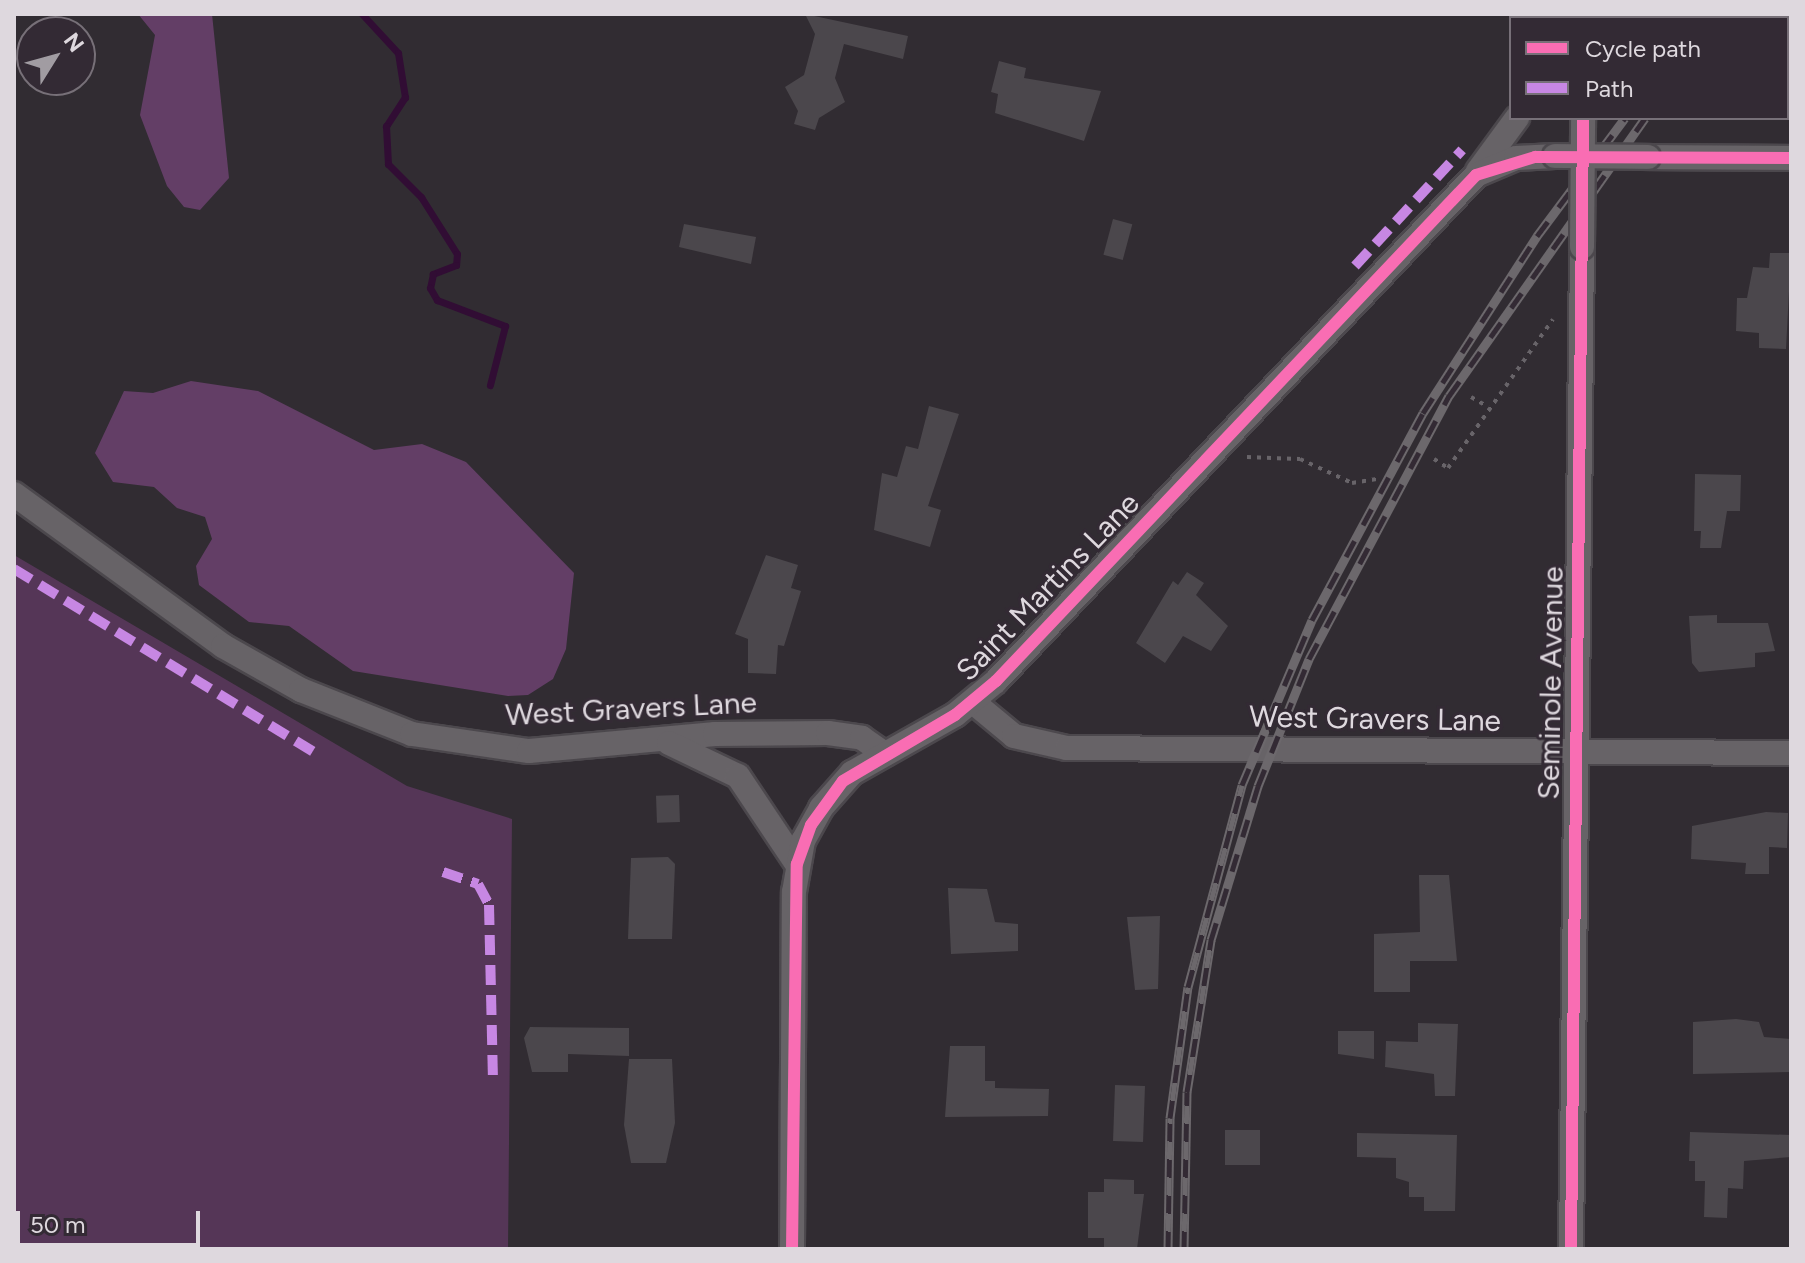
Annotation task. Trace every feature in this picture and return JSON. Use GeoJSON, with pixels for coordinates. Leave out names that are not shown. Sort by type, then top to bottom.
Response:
{"type":"FeatureCollection","features":[{"type":"Feature","properties":{"kind":"street","name":"Saint Martins Lane"},"geometry":{"type":"LineString","coordinates":[[792,1249],[797,864],[834,791],[885,754],[973,702],[1476,175],[1516,120]]}},
{"type":"Feature","properties":{"kind":"street","name":"Seminole Avenue"},"geometry":{"type":"LineString","coordinates":[[1571,1249],[1583,120]]}},
{"type":"Feature","properties":{"kind":"street","name":"Saint Martins Lane"},"geometry":{"type":"LineString","coordinates":[[1476,175],[1506,160],[1555,156],[1791,158]]}},
{"type":"Feature","properties":{"kind":"street","name":"West Gravers Lane"},"geometry":{"type":"LineString","coordinates":[[14,494],[223,646],[376,721],[454,742],[529,751],[828,733],[862,738],[885,754]]}},
{"type":"Feature","properties":{"kind":"street","name":"West Gravers Lane"},"geometry":{"type":"LineString","coordinates":[[973,702],[1014,736],[1067,748],[1791,753]]}},
{"type":"Feature","properties":{"kind":"street"},"geometry":{"type":"LineString","coordinates":[[659,741],[710,756],[738,776],[797,864]]}},
{"type":"Feature","properties":{"kind":"path"},"geometry":{"type":"LineString","coordinates":[[1434,459],[1448,468],[1488,407],[1553,319]]}},
{"type":"Feature","properties":{"kind":"path"},"geometry":{"type":"LineString","coordinates":[[1471,397],[1488,407]]}},
{"type":"Feature","properties":{"kind":"path"},"geometry":{"type":"LineString","coordinates":[[1247,457],[1300,459],[1352,483],[1377,479]]}},
{"type":"Feature","properties":{"kind":"shaded area"},"geometry":{"type":"Polygon","coordinates":[[[138,14],[212,14],[229,178],[200,210],[184,207],[167,186],[140,115],[155,35],[138,14]]]}},
{"type":"Feature","properties":{"kind":"shaded area"},"geometry":{"type":"Polygon","coordinates":[[[191,381],[258,391],[374,450],[422,444],[466,462],[574,573],[566,649],[553,679],[528,695],[508,696],[353,671],[289,626],[249,622],[199,585],[196,566],[212,539],[205,517],[177,508],[154,487],[113,482],[95,453],[124,391],[153,393],[191,381]]]}},
{"type":"Feature","properties":{"kind":"shaded area"},"geometry":{"type":"Polygon","coordinates":[[[14,555],[407,786],[512,819],[508,1249],[14,1249],[14,555]]]}},
{"type":"Feature","properties":{"kind":"building"},"geometry":{"type":"Polygon","coordinates":[[[805,14],[908,36],[903,59],[844,44],[835,78],[845,102],[819,118],[815,130],[794,124],[798,111],[785,87],[804,75],[815,34],[805,14]]]}},
{"type":"Feature","properties":{"kind":"building"},"geometry":{"type":"Polygon","coordinates":[[[999,61],[1026,68],[1024,78],[1101,91],[1084,141],[995,113],[998,94],[991,92],[999,61]]]}},
{"type":"Feature","properties":{"kind":"building"},"geometry":{"type":"Polygon","coordinates":[[[1113,219],[1132,224],[1123,260],[1103,255],[1113,219]]]}},
{"type":"Feature","properties":{"kind":"building"},"geometry":{"type":"Polygon","coordinates":[[[684,224],[756,237],[751,264],[679,247],[684,224]]]}},
{"type":"Feature","properties":{"kind":"building"},"geometry":{"type":"Polygon","coordinates":[[[1770,253],[1791,253],[1786,349],[1759,348],[1759,333],[1736,331],[1737,298],[1747,298],[1753,267],[1769,268],[1770,253]]]}},
{"type":"Feature","properties":{"kind":"building"},"geometry":{"type":"Polygon","coordinates":[[[929,406],[959,414],[928,506],[941,510],[930,547],[874,530],[882,473],[897,477],[906,446],[918,449],[929,406]]]}},
{"type":"Feature","properties":{"kind":"building"},"geometry":{"type":"Polygon","coordinates":[[[1695,474],[1741,475],[1740,511],[1727,511],[1721,548],[1700,548],[1701,531],[1694,531],[1695,474]]]}},
{"type":"Feature","properties":{"kind":"building"},"geometry":{"type":"Polygon","coordinates":[[[766,555],[798,565],[791,588],[801,591],[784,646],[778,645],[776,674],[748,673],[748,639],[735,634],[766,555]]]}},
{"type":"Feature","properties":{"kind":"building"},"geometry":{"type":"Polygon","coordinates":[[[1187,572],[1204,583],[1196,595],[1228,626],[1211,651],[1183,636],[1165,663],[1136,643],[1173,581],[1178,585],[1187,572]]]}},
{"type":"Feature","properties":{"kind":"building"},"geometry":{"type":"Polygon","coordinates":[[[1717,615],[1717,623],[1768,623],[1775,651],[1755,653],[1755,667],[1699,672],[1692,663],[1689,616],[1717,615]]]}},
{"type":"Feature","properties":{"kind":"building"},"geometry":{"type":"Polygon","coordinates":[[[679,795],[680,822],[657,823],[656,796],[679,795]]]}},
{"type":"Feature","properties":{"kind":"building"},"geometry":{"type":"Polygon","coordinates":[[[1766,812],[1788,813],[1787,848],[1769,847],[1769,874],[1745,874],[1746,863],[1691,859],[1692,826],[1766,812]]]}},
{"type":"Feature","properties":{"kind":"building"},"geometry":{"type":"Polygon","coordinates":[[[668,857],[675,864],[672,939],[628,939],[631,858],[668,857]]]}},
{"type":"Feature","properties":{"kind":"building"},"geometry":{"type":"Polygon","coordinates":[[[1419,875],[1449,875],[1457,961],[1410,961],[1410,992],[1374,992],[1374,934],[1420,932],[1419,875]]]}},
{"type":"Feature","properties":{"kind":"building"},"geometry":{"type":"Polygon","coordinates":[[[948,888],[987,889],[995,922],[1018,924],[1018,951],[951,954],[948,888]]]}},
{"type":"Feature","properties":{"kind":"building"},"geometry":{"type":"Polygon","coordinates":[[[1160,916],[1158,989],[1135,990],[1127,917],[1160,916]]]}},
{"type":"Feature","properties":{"kind":"building"},"geometry":{"type":"Polygon","coordinates":[[[1736,1019],[1759,1022],[1764,1037],[1791,1039],[1791,1072],[1693,1074],[1693,1022],[1736,1019]]]}},
{"type":"Feature","properties":{"kind":"building"},"geometry":{"type":"Polygon","coordinates":[[[1418,1023],[1458,1024],[1455,1096],[1435,1096],[1434,1074],[1385,1067],[1386,1041],[1418,1042],[1418,1023]]]}},
{"type":"Feature","properties":{"kind":"building"},"geometry":{"type":"Polygon","coordinates":[[[530,1027],[629,1028],[629,1056],[568,1054],[568,1072],[532,1072],[524,1038],[530,1027]]]}},
{"type":"Feature","properties":{"kind":"building"},"geometry":{"type":"Polygon","coordinates":[[[1338,1031],[1374,1031],[1374,1059],[1338,1054],[1338,1031]]]}},
{"type":"Feature","properties":{"kind":"building"},"geometry":{"type":"Polygon","coordinates":[[[950,1046],[985,1046],[985,1081],[995,1081],[995,1088],[1049,1089],[1048,1116],[945,1117],[950,1046]]]}},
{"type":"Feature","properties":{"kind":"building"},"geometry":{"type":"Polygon","coordinates":[[[629,1059],[672,1059],[675,1123],[666,1163],[631,1163],[624,1125],[629,1059]]]}},
{"type":"Feature","properties":{"kind":"building"},"geometry":{"type":"Polygon","coordinates":[[[1115,1085],[1145,1086],[1143,1142],[1113,1141],[1115,1085]]]}},
{"type":"Feature","properties":{"kind":"building"},"geometry":{"type":"Polygon","coordinates":[[[1225,1130],[1260,1130],[1260,1165],[1225,1165],[1225,1130]]]}},
{"type":"Feature","properties":{"kind":"building"},"geometry":{"type":"Polygon","coordinates":[[[1690,1132],[1791,1135],[1791,1157],[1744,1161],[1743,1189],[1728,1188],[1727,1218],[1704,1217],[1705,1181],[1695,1181],[1695,1161],[1689,1161],[1690,1132]]]}},
{"type":"Feature","properties":{"kind":"building"},"geometry":{"type":"Polygon","coordinates":[[[1357,1133],[1457,1135],[1455,1211],[1424,1211],[1424,1197],[1409,1197],[1409,1182],[1396,1178],[1396,1158],[1357,1157],[1357,1133]]]}},
{"type":"Feature","properties":{"kind":"building"},"geometry":{"type":"Polygon","coordinates":[[[1104,1179],[1134,1180],[1134,1194],[1144,1194],[1137,1249],[1104,1249],[1104,1238],[1088,1238],[1088,1192],[1104,1192],[1104,1179]]]}},
{"type":"Feature","properties":{"kind":"waterway"},"geometry":{"type":"LineString","coordinates":[[362,14],[398,53],[405,97],[386,126],[388,164],[421,197],[457,254],[456,265],[433,274],[430,288],[437,300],[505,326],[490,385]]}},
{"type":"Feature","properties":{"kind":"railway"},"geometry":{"type":"LineString","coordinates":[[1168,1249],[1170,1118],[1188,987],[1242,785],[1312,620],[1423,413],[1537,236],[1624,120]]}},
{"type":"Feature","properties":{"kind":"railway"},"geometry":{"type":"LineString","coordinates":[[1184,1249],[1187,1092],[1211,940],[1258,786],[1309,659],[1449,396],[1644,120]]}},
{"type":"Feature","properties":{"kind":"marked path"},"geometry":{"type":"LineString","coordinates":[[1355,266],[1462,150]]}},
{"type":"Feature","properties":{"kind":"marked path"},"geometry":{"type":"LineString","coordinates":[[14,569],[314,752]]}},
{"type":"Feature","properties":{"kind":"marked path"},"geometry":{"type":"LineString","coordinates":[[443,872],[478,884],[489,905],[493,1083]]}},
{"type":"Feature","properties":{"kind":"cycle path"},"geometry":{"type":"LineString","coordinates":[[1571,1249],[1583,120]]}},
{"type":"Feature","properties":{"kind":"cycle path"},"geometry":{"type":"LineString","coordinates":[[792,1249],[797,864],[811,825],[843,781],[955,715],[996,681],[1476,175],[1535,157],[1791,158]]}}]}
